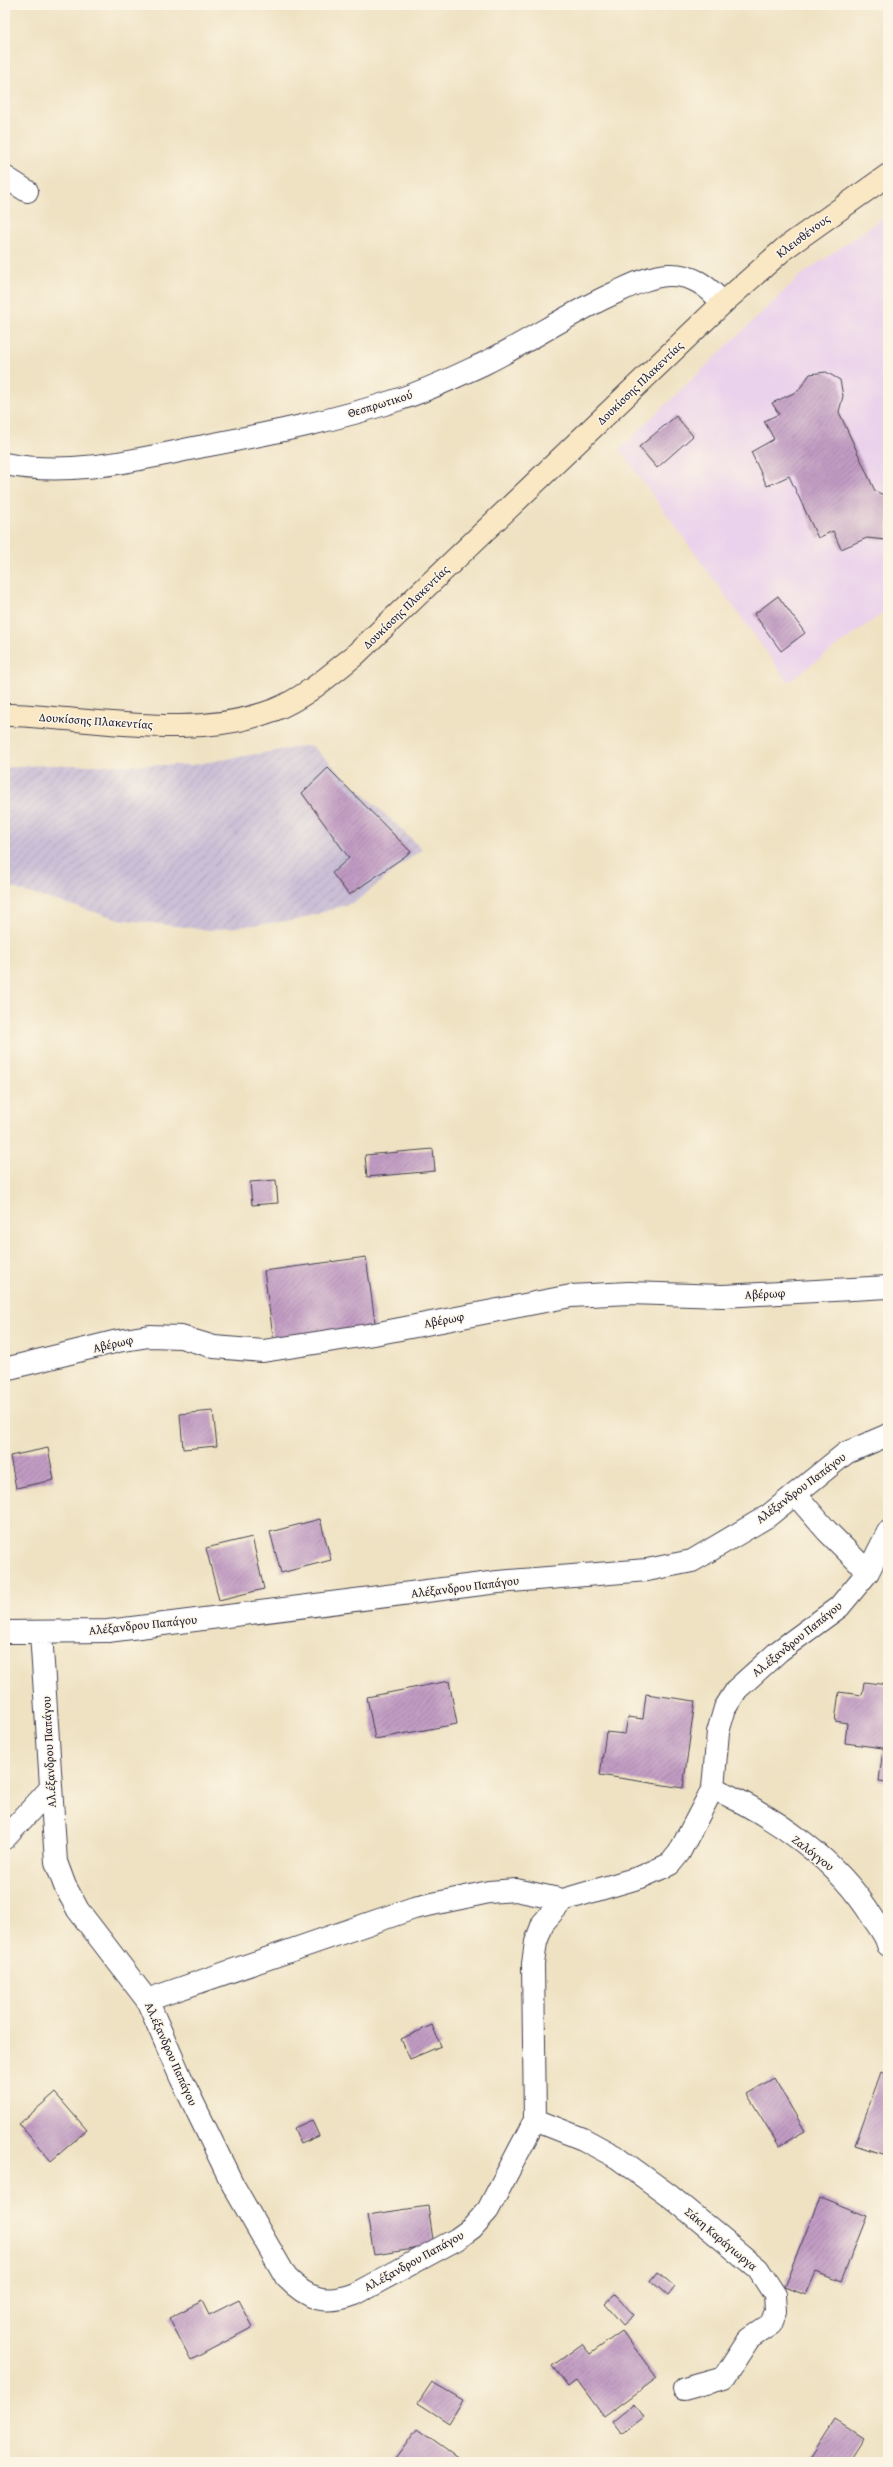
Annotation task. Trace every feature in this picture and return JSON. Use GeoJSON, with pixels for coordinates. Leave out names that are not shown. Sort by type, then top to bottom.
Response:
{"type":"FeatureCollection","features":[{"type":"Feature","properties":{"kind":"main road","name":"Κλεισθένους"},"geometry":{"type":"LineString","coordinates":[[723,303],[785,248],[888,174]]}},
{"type":"Feature","properties":{"kind":"main road","name":"Δουκίσσης Πλακεντίας"},"geometry":{"type":"LineString","coordinates":[[5,715],[118,724],[167,726],[209,724],[240,720],[274,710],[299,698],[354,656],[723,303]]}},
{"type":"Feature","properties":{"kind":"street"},"geometry":{"type":"LineString","coordinates":[[5,176],[27,191]]}},
{"type":"Feature","properties":{"kind":"street","name":"Θεσπρωτικού"},"geometry":{"type":"LineString","coordinates":[[5,464],[42,469],[86,468],[286,430],[364,410],[442,383],[487,362],[571,314],[648,280],[667,275],[687,276],[704,284],[723,303]]}},
{"type":"Feature","properties":{"kind":"street","name":"Αβέρωφ"},"geometry":{"type":"LineString","coordinates":[[5,1369],[118,1341],[149,1336],[181,1337],[214,1347],[263,1351],[374,1334],[571,1296],[629,1293],[723,1296],[888,1287]]}},
{"type":"Feature","properties":{"kind":"street","name":"Αλέξανδρου Παπάγου"},"geometry":{"type":"LineString","coordinates":[[5,1632],[108,1631],[498,1582],[647,1570],[692,1561],[768,1516],[846,1454],[888,1435]]}},
{"type":"Feature","properties":{"kind":"street"},"geometry":{"type":"LineString","coordinates":[[796,1495],[827,1531],[868,1572]]}},
{"type":"Feature","properties":{"kind":"street","name":"Αλ.έξανδρου Παπάγου"},"geometry":{"type":"LineString","coordinates":[[41,1632],[50,1789],[56,1862],[64,1886],[78,1910],[147,2000],[181,2078],[233,2185],[286,2277],[298,2289],[309,2296],[326,2300],[341,2299],[356,2294],[457,2239],[472,2228],[488,2210],[535,2120],[533,2013],[536,1942],[543,1923],[563,1900],[642,1878],[670,1864],[679,1853],[713,1788],[718,1732],[725,1708],[737,1689],[779,1651],[839,1607],[868,1572],[888,1532]]}},
{"type":"Feature","properties":{"kind":"street","name":"Ζαλόγγου"},"geometry":{"type":"LineString","coordinates":[[713,1788],[750,1805],[841,1874],[859,1895],[888,1945]]}},
{"type":"Feature","properties":{"kind":"street"},"geometry":{"type":"LineString","coordinates":[[5,1838],[50,1789]]}},
{"type":"Feature","properties":{"kind":"street"},"geometry":{"type":"LineString","coordinates":[[147,2000],[414,1908],[489,1892],[516,1890],[563,1900]]}},
{"type":"Feature","properties":{"kind":"street","name":"Σάκη Καράγιωργα"},"geometry":{"type":"LineString","coordinates":[[535,2120],[583,2139],[618,2158],[670,2196],[758,2269],[775,2295],[776,2311],[771,2324],[750,2338],[724,2378],[684,2389]]}},
{"type":"Feature","properties":{"kind":"shaded area"},"geometry":{"type":"Polygon","coordinates":[[[888,214],[888,609],[788,682],[619,449],[800,276],[888,214]]]}},
{"type":"Feature","properties":{"kind":"shaded area"},"geometry":{"type":"Polygon","coordinates":[[[311,745],[422,849],[355,902],[297,920],[209,930],[119,919],[21,891],[5,884],[5,768],[42,765],[191,765],[311,745]]]}},
{"type":"Feature","properties":{"kind":"building"},"geometry":{"type":"Polygon","coordinates":[[[826,372],[840,380],[843,396],[839,412],[875,491],[888,497],[888,537],[885,540],[867,538],[841,549],[833,531],[818,538],[789,476],[767,486],[751,452],[774,439],[764,421],[779,414],[772,403],[798,391],[810,374],[826,372]]]}},
{"type":"Feature","properties":{"kind":"building"},"geometry":{"type":"Polygon","coordinates":[[[676,416],[693,436],[657,468],[639,447],[676,416]]]}},
{"type":"Feature","properties":{"kind":"building"},"geometry":{"type":"Polygon","coordinates":[[[778,596],[805,633],[781,651],[754,614],[778,596]]]}},
{"type":"Feature","properties":{"kind":"building"},"geometry":{"type":"Polygon","coordinates":[[[328,768],[411,852],[349,895],[332,873],[349,858],[302,793],[328,768]]]}},
{"type":"Feature","properties":{"kind":"building"},"geometry":{"type":"Polygon","coordinates":[[[433,1149],[435,1171],[367,1177],[365,1155],[433,1149]]]}},
{"type":"Feature","properties":{"kind":"building"},"geometry":{"type":"Polygon","coordinates":[[[276,1180],[278,1203],[252,1205],[250,1182],[276,1180]]]}},
{"type":"Feature","properties":{"kind":"building"},"geometry":{"type":"Polygon","coordinates":[[[366,1257],[376,1329],[274,1343],[264,1271],[366,1257]]]}},
{"type":"Feature","properties":{"kind":"building"},"geometry":{"type":"Polygon","coordinates":[[[213,1411],[217,1446],[183,1449],[180,1414],[213,1411]]]}},
{"type":"Feature","properties":{"kind":"building"},"geometry":{"type":"Polygon","coordinates":[[[48,1448],[54,1480],[16,1488],[10,1456],[48,1448]]]}},
{"type":"Feature","properties":{"kind":"building"},"geometry":{"type":"Polygon","coordinates":[[[320,1519],[331,1560],[281,1573],[270,1532],[320,1519]]]}},
{"type":"Feature","properties":{"kind":"building"},"geometry":{"type":"Polygon","coordinates":[[[252,1537],[264,1589],[219,1600],[206,1548],[252,1537]]]}},
{"type":"Feature","properties":{"kind":"building"},"geometry":{"type":"Polygon","coordinates":[[[449,1681],[457,1724],[375,1739],[367,1697],[449,1681]]]}},
{"type":"Feature","properties":{"kind":"building"},"geometry":{"type":"Polygon","coordinates":[[[864,1682],[888,1685],[888,1782],[879,1781],[883,1748],[845,1743],[847,1723],[835,1721],[839,1692],[862,1695],[864,1682]]]}},
{"type":"Feature","properties":{"kind":"building"},"geometry":{"type":"Polygon","coordinates":[[[646,1694],[695,1701],[683,1788],[600,1775],[606,1732],[625,1734],[628,1717],[643,1719],[646,1694]]]}},
{"type":"Feature","properties":{"kind":"building"},"geometry":{"type":"Polygon","coordinates":[[[432,2025],[441,2046],[410,2059],[401,2039],[432,2025]]]}},
{"type":"Feature","properties":{"kind":"building"},"geometry":{"type":"Polygon","coordinates":[[[881,2072],[888,2075],[888,2156],[855,2145],[881,2072]]]}},
{"type":"Feature","properties":{"kind":"building"},"geometry":{"type":"Polygon","coordinates":[[[774,2078],[805,2131],[779,2146],[747,2094],[774,2078]]]}},
{"type":"Feature","properties":{"kind":"building"},"geometry":{"type":"Polygon","coordinates":[[[55,2093],[87,2130],[51,2161],[19,2124],[55,2093]]]}},
{"type":"Feature","properties":{"kind":"building"},"geometry":{"type":"Polygon","coordinates":[[[312,2120],[319,2136],[301,2144],[294,2128],[312,2120]]]}},
{"type":"Feature","properties":{"kind":"building"},"geometry":{"type":"Polygon","coordinates":[[[820,2197],[867,2216],[841,2282],[816,2272],[806,2295],[784,2287],[820,2197]]]}},
{"type":"Feature","properties":{"kind":"building"},"geometry":{"type":"Polygon","coordinates":[[[428,2206],[434,2246],[374,2255],[367,2215],[428,2206]]]}},
{"type":"Feature","properties":{"kind":"building"},"geometry":{"type":"Polygon","coordinates":[[[658,2272],[675,2287],[668,2296],[651,2281],[658,2272]]]}},
{"type":"Feature","properties":{"kind":"building"},"geometry":{"type":"Polygon","coordinates":[[[615,2295],[634,2315],[623,2325],[605,2304],[615,2295]]]}},
{"type":"Feature","properties":{"kind":"building"},"geometry":{"type":"Polygon","coordinates":[[[239,2300],[253,2327],[191,2360],[169,2318],[202,2301],[209,2315],[239,2300]]]}},
{"type":"Feature","properties":{"kind":"building"},"geometry":{"type":"Polygon","coordinates":[[[622,2331],[657,2378],[604,2417],[577,2380],[568,2387],[552,2366],[582,2344],[590,2354],[622,2331]]]}},
{"type":"Feature","properties":{"kind":"building"},"geometry":{"type":"Polygon","coordinates":[[[432,2382],[463,2400],[449,2423],[418,2403],[432,2382]]]}},
{"type":"Feature","properties":{"kind":"building"},"geometry":{"type":"Polygon","coordinates":[[[634,2404],[643,2417],[621,2434],[612,2422],[634,2404]]]}},
{"type":"Feature","properties":{"kind":"building"},"geometry":{"type":"Polygon","coordinates":[[[835,2420],[863,2438],[848,2462],[808,2462],[835,2420]]]}},
{"type":"Feature","properties":{"kind":"building"},"geometry":{"type":"Polygon","coordinates":[[[417,2429],[463,2462],[393,2462],[417,2429]]]}}]}
